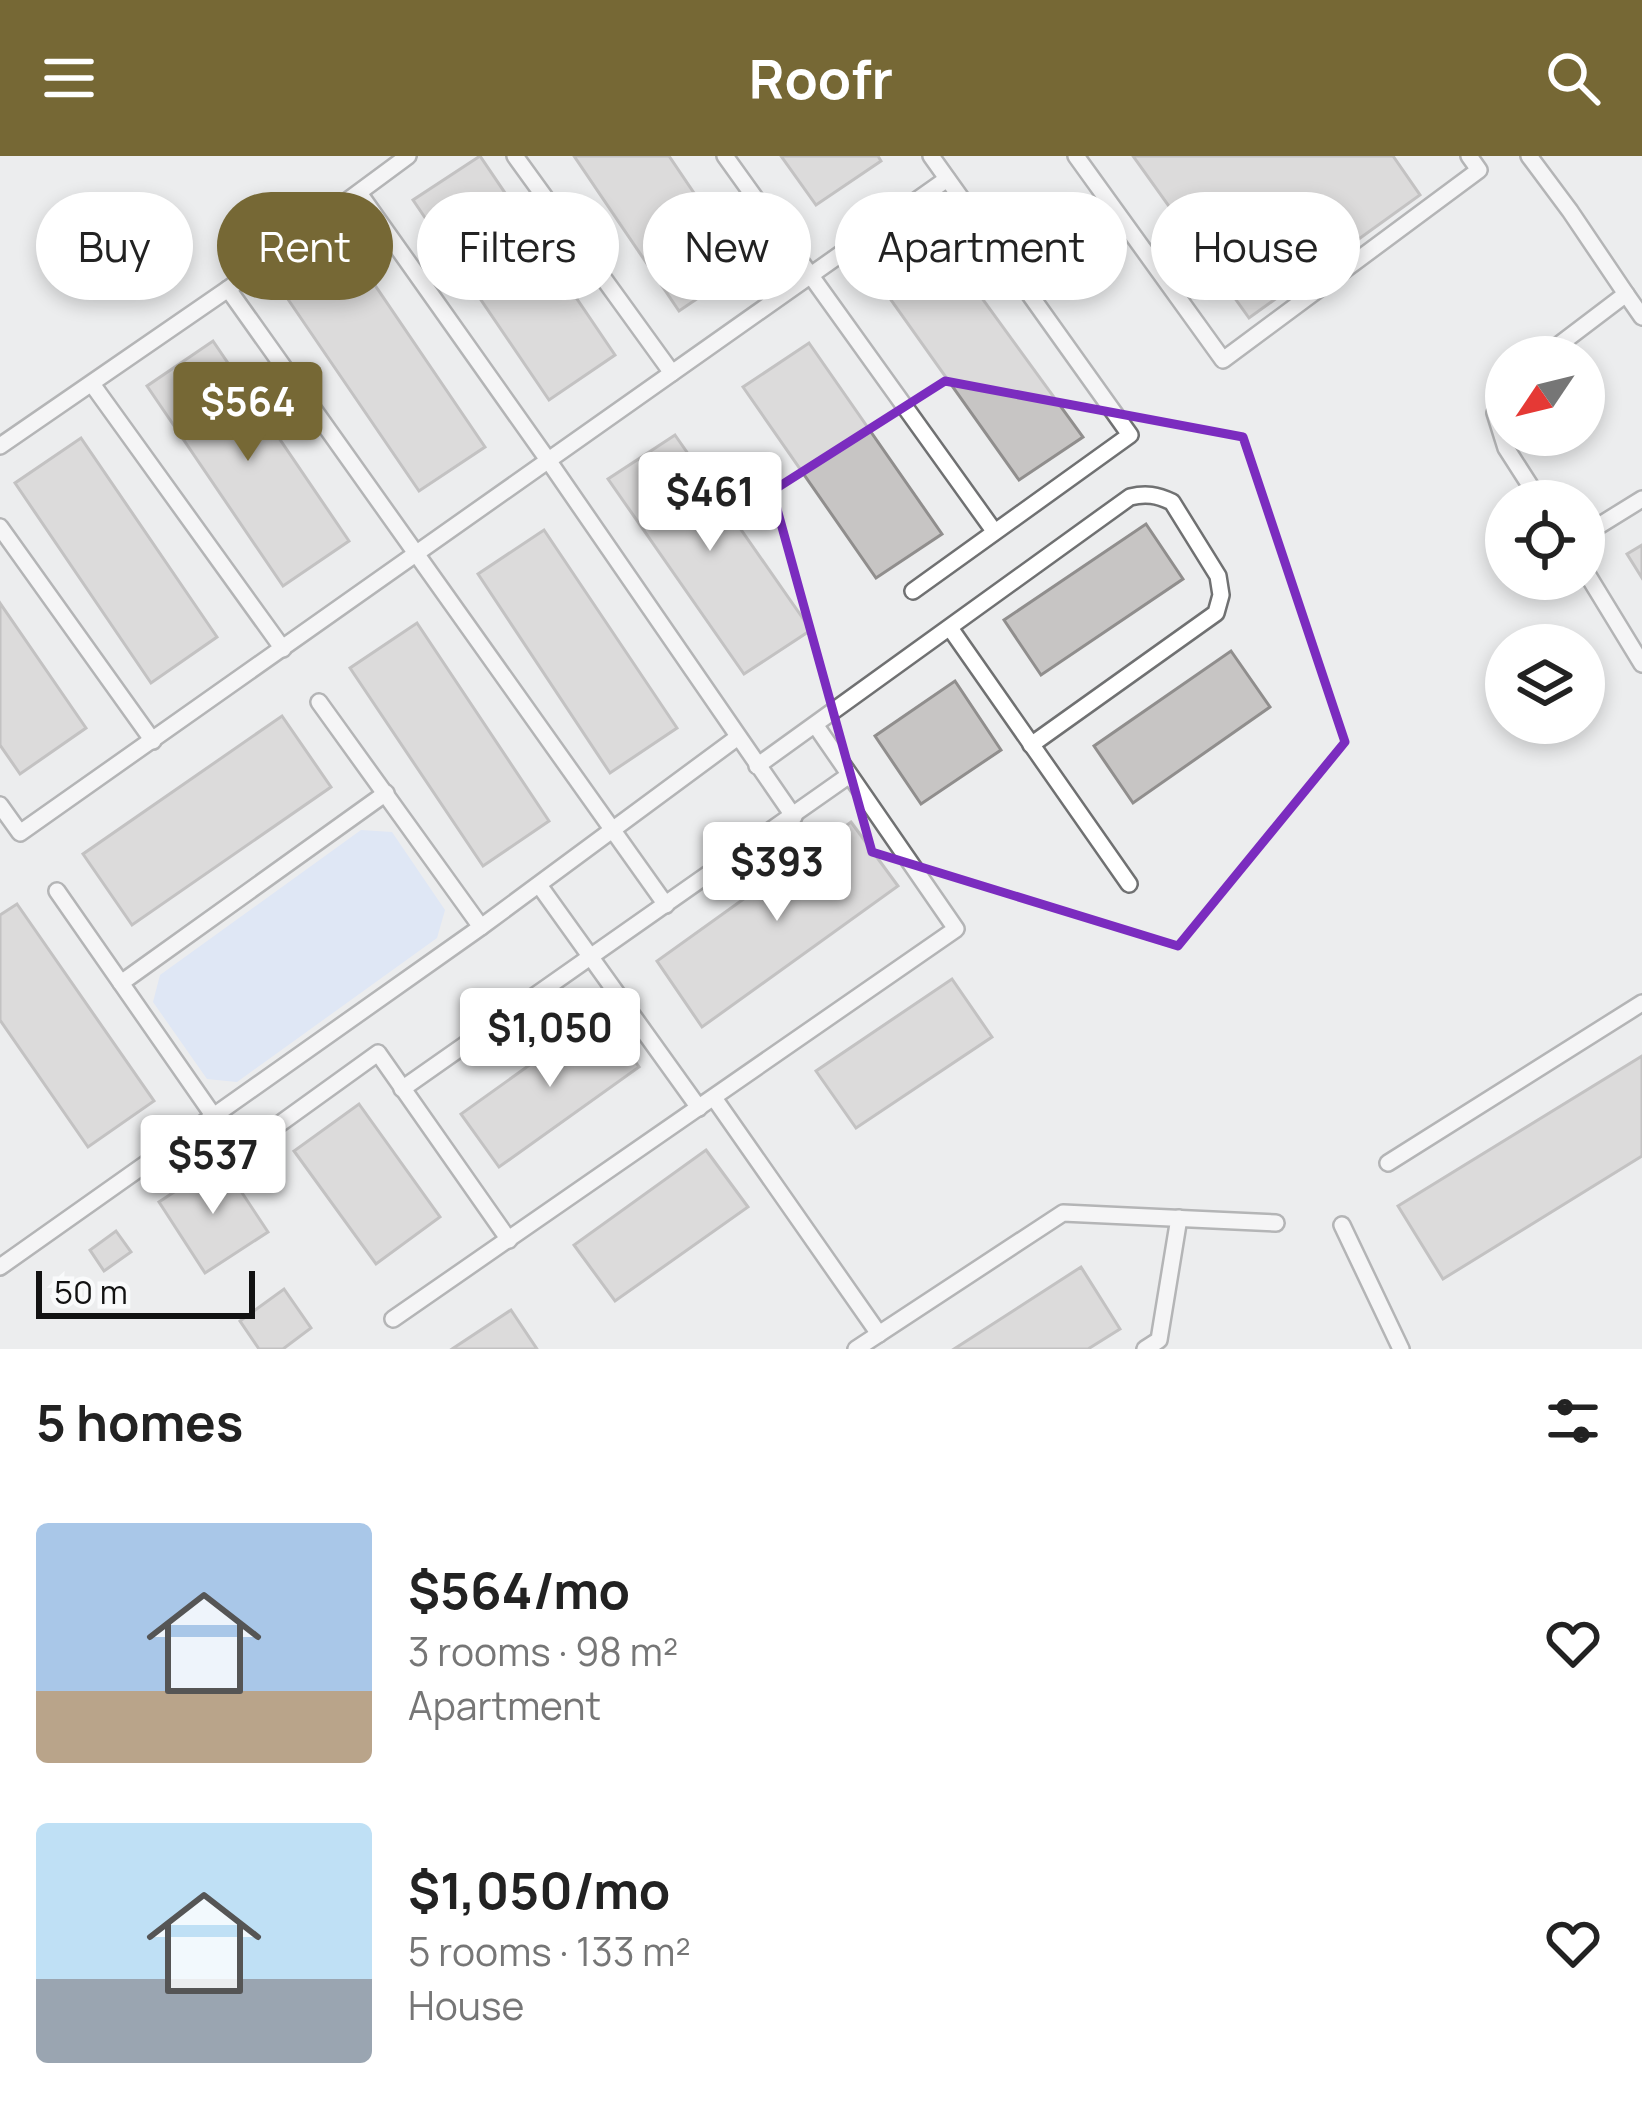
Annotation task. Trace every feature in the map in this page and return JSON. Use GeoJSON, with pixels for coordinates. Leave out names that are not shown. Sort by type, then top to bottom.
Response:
{"type":"FeatureCollection","features":[{"type":"Feature","properties":{"kind":"lane"},"geometry":{"type":"LineString","coordinates":[[360,192],[408,156]]}},
{"type":"Feature","properties":{"kind":"lane"},"geometry":{"type":"LineString","coordinates":[[515,156],[672,374]]}},
{"type":"Feature","properties":{"kind":"lane"},"geometry":{"type":"LineString","coordinates":[[725,156],[994,531]]}},
{"type":"Feature","properties":{"kind":"lane"},"geometry":{"type":"LineString","coordinates":[[914,591],[1130,435],[931,156]]}},
{"type":"Feature","properties":{"kind":"lane"},"geometry":{"type":"LineString","coordinates":[[1076,156],[1223,361],[1479,170],[1469,156]]}},
{"type":"Feature","properties":{"kind":"lane"},"geometry":{"type":"LineString","coordinates":[[1528,156],[1642,317]]}},
{"type":"Feature","properties":{"kind":"lane"},"geometry":{"type":"LineString","coordinates":[[0,805],[20,833],[947,179]]}},
{"type":"Feature","properties":{"kind":"lane"},"geometry":{"type":"LineString","coordinates":[[393,241],[794,817]]}},
{"type":"Feature","properties":{"kind":"lane"},"geometry":{"type":"LineString","coordinates":[[1571,336],[1626,294]]}},
{"type":"Feature","properties":{"kind":"lane"},"geometry":{"type":"LineString","coordinates":[[0,446],[217,298]]}},
{"type":"Feature","properties":{"kind":"lane"},"geometry":{"type":"LineString","coordinates":[[235,300],[666,905]]}},
{"type":"Feature","properties":{"kind":"lane"},"geometry":{"type":"LineString","coordinates":[[92,384],[283,649]]}},
{"type":"Feature","properties":{"kind":"lane"},"geometry":{"type":"LineString","coordinates":[[757,766],[1130,497],[1160,496],[1172,502],[1218,576],[1221,595],[1216,613],[1031,745]]}},
{"type":"Feature","properties":{"kind":"lane"},"geometry":{"type":"LineString","coordinates":[[1605,522],[1642,499]]}},
{"type":"Feature","properties":{"kind":"lane"},"geometry":{"type":"LineString","coordinates":[[0,527],[154,741]]}},
{"type":"Feature","properties":{"kind":"lane"},"geometry":{"type":"LineString","coordinates":[[1603,600],[1642,664]]}},
{"type":"Feature","properties":{"kind":"lane"},"geometry":{"type":"LineString","coordinates":[[950,628],[1129,884]]}},
{"type":"Feature","properties":{"kind":"lane"},"geometry":{"type":"LineString","coordinates":[[319,702],[481,928]]}},
{"type":"Feature","properties":{"kind":"lane"},"geometry":{"type":"LineString","coordinates":[[393,1319],[956,929],[816,726]]}},
{"type":"Feature","properties":{"kind":"lane"},"geometry":{"type":"LineString","coordinates":[[0,1268],[481,928],[738,737]]}},
{"type":"Feature","properties":{"kind":"lane"},"geometry":{"type":"LineString","coordinates":[[402,1089],[848,776]]}},
{"type":"Feature","properties":{"kind":"lane"},"geometry":{"type":"LineString","coordinates":[[121,983],[386,793]]}},
{"type":"Feature","properties":{"kind":"lane"},"geometry":{"type":"LineString","coordinates":[[539,885],[879,1334]]}},
{"type":"Feature","properties":{"kind":"lane"},"geometry":{"type":"LineString","coordinates":[[57,891],[214,1118]]}},
{"type":"Feature","properties":{"kind":"lane"},"geometry":{"type":"LineString","coordinates":[[1388,1163],[1642,1003]]}},
{"type":"Feature","properties":{"kind":"lane"},"geometry":{"type":"LineString","coordinates":[[267,1133],[378,1053],[508,1240]]}},
{"type":"Feature","properties":{"kind":"lane"},"geometry":{"type":"LineString","coordinates":[[856,1349],[1063,1213],[1276,1223]]}},
{"type":"Feature","properties":{"kind":"lane"},"geometry":{"type":"LineString","coordinates":[[1145,1349],[1159,1340],[1179,1218]]}},
{"type":"Feature","properties":{"kind":"lane"},"geometry":{"type":"LineString","coordinates":[[1342,1226],[1401,1349]]}},
{"type":"Feature","properties":{"kind":"highlighted area"},"geometry":{"type":"Polygon","coordinates":[[[945,381],[1243,437],[1345,742],[1178,946],[872,852],[772,491],[945,381]]]}},
{"type":"Feature","properties":{"kind":"shaded area"},"geometry":{"type":"Polygon","coordinates":[[[361,830],[392,832],[445,910],[437,938],[237,1082],[207,1079],[153,1002],[160,975],[361,830]]]}},
{"type":"Feature","properties":{"kind":"building"},"geometry":{"type":"Polygon","coordinates":[[[480,156],[504,192],[425,192],[480,156]]]}},
{"type":"Feature","properties":{"kind":"building"},"geometry":{"type":"Polygon","coordinates":[[[574,156],[669,156],[693,192],[643,192],[643,258],[619,222],[619,192],[598,192],[574,156]]]}},
{"type":"Feature","properties":{"kind":"building"},"geometry":{"type":"Polygon","coordinates":[[[781,156],[878,156],[881,161],[816,205],[781,156]]]}},
{"type":"Feature","properties":{"kind":"building"},"geometry":{"type":"Polygon","coordinates":[[[1133,156],[1393,156],[1420,195],[1360,238],[1360,192],[1159,192],[1133,156]]]}},
{"type":"Feature","properties":{"kind":"building"},"geometry":{"type":"Polygon","coordinates":[[[288,300],[385,300],[485,447],[419,491],[288,300]]]}},
{"type":"Feature","properties":{"kind":"building"},"geometry":{"type":"Polygon","coordinates":[[[481,300],[578,300],[615,355],[549,400],[481,300]]]}},
{"type":"Feature","properties":{"kind":"building"},"geometry":{"type":"Polygon","coordinates":[[[672,300],[695,300],[679,311],[672,300]]]}},
{"type":"Feature","properties":{"kind":"building"},"geometry":{"type":"Polygon","coordinates":[[[891,300],[983,300],[1083,437],[1019,480],[891,300]]]}},
{"type":"Feature","properties":{"kind":"building"},"geometry":{"type":"Polygon","coordinates":[[[1236,300],[1274,300],[1249,318],[1236,300]]]}},
{"type":"Feature","properties":{"kind":"building"},"geometry":{"type":"Polygon","coordinates":[[[213,341],[349,541],[283,586],[147,386],[213,341]]]}},
{"type":"Feature","properties":{"kind":"building"},"geometry":{"type":"Polygon","coordinates":[[[809,343],[942,534],[876,578],[743,387],[809,343]]]}},
{"type":"Feature","properties":{"kind":"building"},"geometry":{"type":"Polygon","coordinates":[[[675,435],[811,630],[744,674],[608,479],[675,435]]]}},
{"type":"Feature","properties":{"kind":"building"},"geometry":{"type":"Polygon","coordinates":[[[81,438],[217,637],[151,683],[15,483],[81,438]]]}},
{"type":"Feature","properties":{"kind":"building"},"geometry":{"type":"Polygon","coordinates":[[[1146,524],[1183,579],[1041,675],[1004,620],[1146,524]]]}},
{"type":"Feature","properties":{"kind":"building"},"geometry":{"type":"Polygon","coordinates":[[[544,530],[677,728],[610,773],[478,574],[544,530]]]}},
{"type":"Feature","properties":{"kind":"building"},"geometry":{"type":"Polygon","coordinates":[[[1642,545],[1642,578],[1627,554],[1642,545]]]}},
{"type":"Feature","properties":{"kind":"building"},"geometry":{"type":"Polygon","coordinates":[[[0,603],[86,728],[20,774],[0,745],[0,603]]]}},
{"type":"Feature","properties":{"kind":"building"},"geometry":{"type":"Polygon","coordinates":[[[417,623],[549,821],[483,866],[350,668],[417,623]]]}},
{"type":"Feature","properties":{"kind":"building"},"geometry":{"type":"Polygon","coordinates":[[[1231,651],[1270,707],[1133,803],[1094,746],[1231,651]]]}},
{"type":"Feature","properties":{"kind":"building"},"geometry":{"type":"Polygon","coordinates":[[[955,681],[1001,750],[921,804],[875,736],[955,681]]]}},
{"type":"Feature","properties":{"kind":"building"},"geometry":{"type":"Polygon","coordinates":[[[282,716],[331,787],[132,925],[83,854],[282,716]]]}},
{"type":"Feature","properties":{"kind":"building"},"geometry":{"type":"Polygon","coordinates":[[[851,822],[898,886],[702,1027],[657,961],[851,822]]]}},
{"type":"Feature","properties":{"kind":"building"},"geometry":{"type":"Polygon","coordinates":[[[17,904],[154,1101],[88,1147],[0,1020],[0,915],[17,904]]]}},
{"type":"Feature","properties":{"kind":"building"},"geometry":{"type":"Polygon","coordinates":[[[952,979],[992,1037],[856,1128],[816,1071],[952,979]]]}},
{"type":"Feature","properties":{"kind":"building"},"geometry":{"type":"Polygon","coordinates":[[[601,1014],[639,1067],[499,1167],[461,1114],[601,1014]]]}},
{"type":"Feature","properties":{"kind":"building"},"geometry":{"type":"Polygon","coordinates":[[[1642,1056],[1642,1156],[1443,1279],[1398,1206],[1642,1056]]]}},
{"type":"Feature","properties":{"kind":"building"},"geometry":{"type":"Polygon","coordinates":[[[359,1104],[440,1217],[376,1264],[294,1151],[359,1104]]]}},
{"type":"Feature","properties":{"kind":"building"},"geometry":{"type":"Polygon","coordinates":[[[706,1150],[748,1207],[615,1301],[574,1245],[706,1150]]]}},
{"type":"Feature","properties":{"kind":"building"},"geometry":{"type":"Polygon","coordinates":[[[221,1161],[268,1232],[205,1273],[159,1202],[221,1161]]]}},
{"type":"Feature","properties":{"kind":"building"},"geometry":{"type":"Polygon","coordinates":[[[116,1231],[131,1252],[104,1271],[90,1250],[116,1231]]]}},
{"type":"Feature","properties":{"kind":"building"},"geometry":{"type":"Polygon","coordinates":[[[1081,1267],[1120,1329],[1088,1349],[954,1349],[1081,1267]]]}},
{"type":"Feature","properties":{"kind":"building"},"geometry":{"type":"Polygon","coordinates":[[[284,1289],[311,1328],[283,1349],[259,1349],[240,1321],[284,1289]]]}},
{"type":"Feature","properties":{"kind":"building"},"geometry":{"type":"Polygon","coordinates":[[[511,1310],[537,1349],[452,1349],[511,1310]]]}}]}
